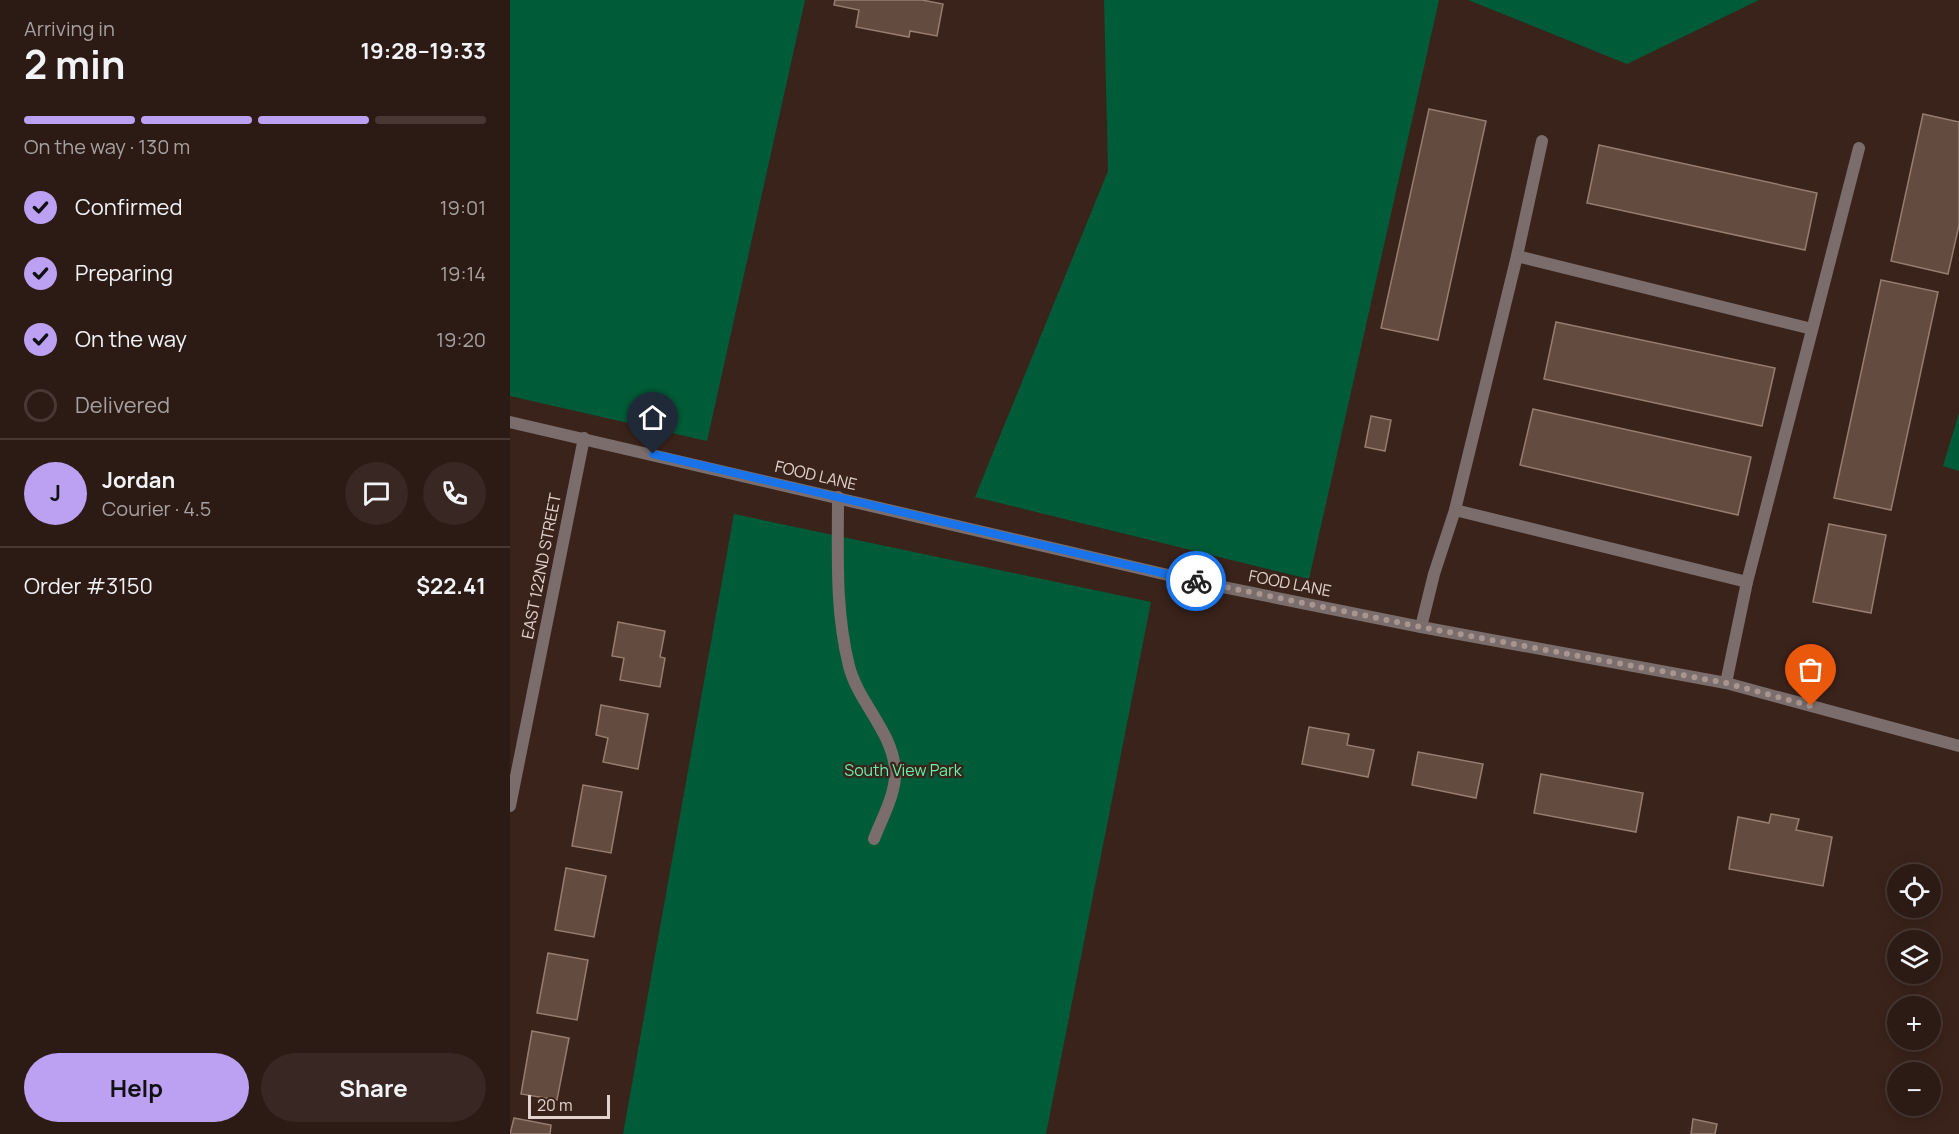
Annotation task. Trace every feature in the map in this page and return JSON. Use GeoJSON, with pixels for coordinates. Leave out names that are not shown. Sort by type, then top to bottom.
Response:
{"type":"FeatureCollection","features":[{"type":"Feature","properties":{"kind":"street"},"geometry":{"type":"LineString","coordinates":[[1421,627],[1434,574],[1455,510],[1517,256],[1542,141]]}},
{"type":"Feature","properties":{"kind":"street"},"geometry":{"type":"LineString","coordinates":[[1726,683],[1747,582],[1859,148]]}},
{"type":"Feature","properties":{"kind":"street"},"geometry":{"type":"LineString","coordinates":[[1517,256],[1812,330]]}},
{"type":"Feature","properties":{"kind":"street","name":"FOOD LANE"},"geometry":{"type":"LineString","coordinates":[[510,422],[1198,582],[1421,627],[1726,683],[1959,746]]}},
{"type":"Feature","properties":{"kind":"street","name":"EAST 122ND STREET"},"geometry":{"type":"LineString","coordinates":[[510,806],[584,438]]}},
{"type":"Feature","properties":{"kind":"street"},"geometry":{"type":"LineString","coordinates":[[838,497],[837,578],[841,623],[849,668],[889,744],[895,770],[891,794],[874,839]]}},
{"type":"Feature","properties":{"kind":"street"},"geometry":{"type":"LineString","coordinates":[[1455,510],[1747,582]]}},
{"type":"Feature","properties":{"kind":"green space"},"geometry":{"type":"Polygon","coordinates":[[[510,0],[805,0],[707,441],[510,396],[510,0]]]}},
{"type":"Feature","properties":{"kind":"green space"},"geometry":{"type":"Polygon","coordinates":[[[1104,0],[1439,0],[1309,579],[975,497],[1108,171],[1104,0]]]}},
{"type":"Feature","properties":{"kind":"green space"},"geometry":{"type":"Polygon","coordinates":[[[1468,0],[1759,0],[1627,64],[1468,0]]]}},
{"type":"Feature","properties":{"kind":"green space"},"geometry":{"type":"Polygon","coordinates":[[[1959,413],[1959,471],[1943,466],[1959,413]]]}},
{"type":"Feature","properties":{"kind":"green space","name":"South View Park"},"geometry":{"type":"Polygon","coordinates":[[[734,514],[1151,602],[1046,1134],[623,1134],[734,514]]]}},
{"type":"Feature","properties":{"kind":"building"},"geometry":{"type":"Polygon","coordinates":[[[835,0],[922,0],[943,4],[937,36],[910,31],[909,37],[856,27],[859,10],[834,5],[835,0]]]}},
{"type":"Feature","properties":{"kind":"building"},"geometry":{"type":"Polygon","coordinates":[[[1429,109],[1486,121],[1438,340],[1381,328],[1429,109]]]}},
{"type":"Feature","properties":{"kind":"building"},"geometry":{"type":"Polygon","coordinates":[[[1923,114],[1959,122],[1959,225],[1948,274],[1891,261],[1923,114]]]}},
{"type":"Feature","properties":{"kind":"building"},"geometry":{"type":"Polygon","coordinates":[[[1599,145],[1817,193],[1805,250],[1587,203],[1599,145]]]}},
{"type":"Feature","properties":{"kind":"building"},"geometry":{"type":"Polygon","coordinates":[[[1881,280],[1938,292],[1891,510],[1834,498],[1881,280]]]}},
{"type":"Feature","properties":{"kind":"building"},"geometry":{"type":"Polygon","coordinates":[[[1556,322],[1775,368],[1762,426],[1544,379],[1556,322]]]}},
{"type":"Feature","properties":{"kind":"building"},"geometry":{"type":"Polygon","coordinates":[[[1533,409],[1751,457],[1738,515],[1520,465],[1533,409]]]}},
{"type":"Feature","properties":{"kind":"building"},"geometry":{"type":"Polygon","coordinates":[[[1371,416],[1391,420],[1385,451],[1365,447],[1371,416]]]}},
{"type":"Feature","properties":{"kind":"building"},"geometry":{"type":"Polygon","coordinates":[[[1829,524],[1886,535],[1871,613],[1813,602],[1829,524]]]}},
{"type":"Feature","properties":{"kind":"building"},"geometry":{"type":"Polygon","coordinates":[[[618,622],[665,631],[660,657],[665,658],[660,687],[620,680],[624,658],[612,656],[618,622]]]}},
{"type":"Feature","properties":{"kind":"building"},"geometry":{"type":"Polygon","coordinates":[[[601,705],[648,714],[638,769],[603,762],[608,738],[596,735],[601,705]]]}},
{"type":"Feature","properties":{"kind":"building"},"geometry":{"type":"Polygon","coordinates":[[[1309,727],[1349,734],[1347,745],[1374,750],[1368,777],[1302,764],[1309,727]]]}},
{"type":"Feature","properties":{"kind":"building"},"geometry":{"type":"Polygon","coordinates":[[[1418,752],[1483,764],[1476,798],[1412,785],[1418,752]]]}},
{"type":"Feature","properties":{"kind":"building"},"geometry":{"type":"Polygon","coordinates":[[[1541,774],[1643,793],[1636,832],[1534,813],[1541,774]]]}},
{"type":"Feature","properties":{"kind":"building"},"geometry":{"type":"Polygon","coordinates":[[[583,785],[622,792],[611,853],[572,846],[583,785]]]}},
{"type":"Feature","properties":{"kind":"building"},"geometry":{"type":"Polygon","coordinates":[[[1771,814],[1799,819],[1796,830],[1832,837],[1823,886],[1729,869],[1738,817],[1769,823],[1771,814]]]}},
{"type":"Feature","properties":{"kind":"building"},"geometry":{"type":"Polygon","coordinates":[[[566,868],[606,876],[594,937],[555,930],[566,868]]]}},
{"type":"Feature","properties":{"kind":"building"},"geometry":{"type":"Polygon","coordinates":[[[548,953],[588,960],[577,1020],[537,1013],[548,953]]]}},
{"type":"Feature","properties":{"kind":"building"},"geometry":{"type":"Polygon","coordinates":[[[532,1031],[569,1038],[557,1100],[521,1094],[532,1031]]]}},
{"type":"Feature","properties":{"kind":"building"},"geometry":{"type":"Polygon","coordinates":[[[514,1118],[551,1125],[550,1134],[510,1134],[514,1118]]]}},
{"type":"Feature","properties":{"kind":"building"},"geometry":{"type":"Polygon","coordinates":[[[1693,1119],[1717,1124],[1715,1134],[1691,1134],[1693,1119]]]}},
{"type":"Feature","properties":{"kind":"way so far"},"geometry":{"type":"LineString","coordinates":[[1196,581],[1421,627],[1726,683],[1811,706]]}},
{"type":"Feature","properties":{"kind":"route"},"geometry":{"type":"LineString","coordinates":[[653,454],[1196,581]]}}]}
